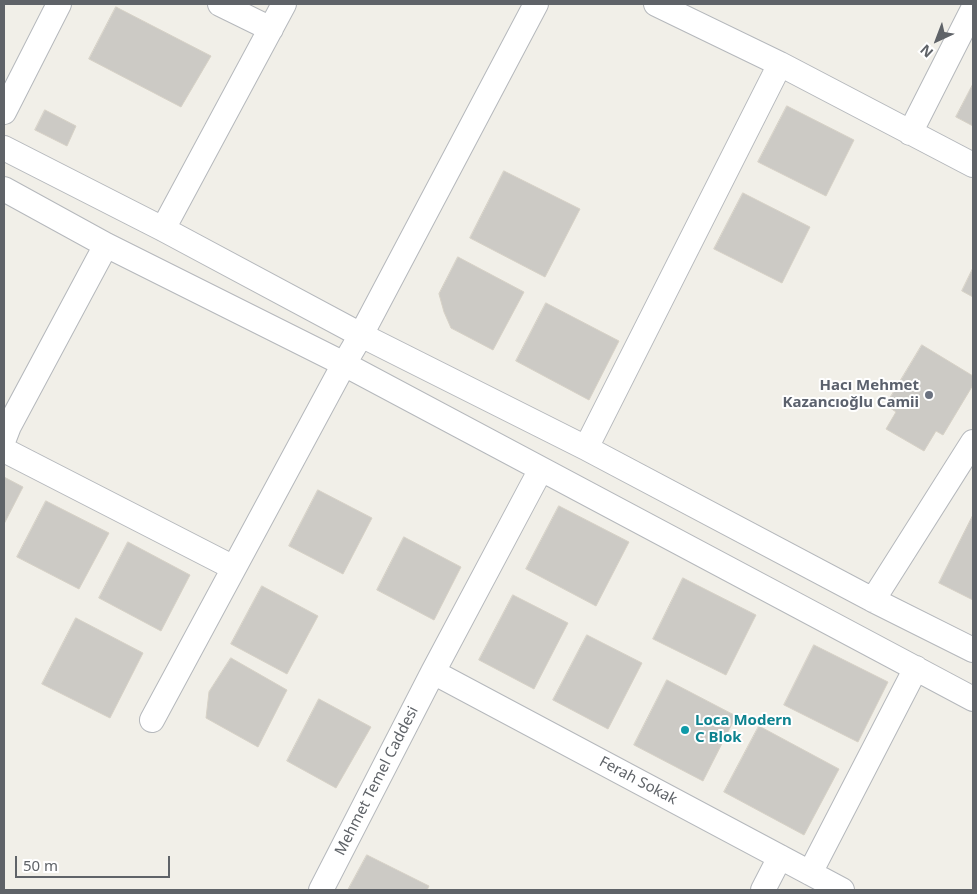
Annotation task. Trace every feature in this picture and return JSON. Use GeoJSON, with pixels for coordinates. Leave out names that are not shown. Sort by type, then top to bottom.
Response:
{"type":"FeatureCollection","features":[{"type":"Feature","properties":{"kind":"street"},"geometry":{"type":"LineString","coordinates":[[4,112],[59,4]]}},
{"type":"Feature","properties":{"kind":"street"},"geometry":{"type":"LineString","coordinates":[[220,4],[271,29]]}},
{"type":"Feature","properties":{"kind":"street"},"geometry":{"type":"LineString","coordinates":[[163,229],[284,4]]}},
{"type":"Feature","properties":{"kind":"street"},"geometry":{"type":"LineString","coordinates":[[152,720],[361,335],[536,4]]}},
{"type":"Feature","properties":{"kind":"street"},"geometry":{"type":"LineString","coordinates":[[656,4],[780,64],[973,166]]}},
{"type":"Feature","properties":{"kind":"street"},"geometry":{"type":"LineString","coordinates":[[910,133],[973,9]]}},
{"type":"Feature","properties":{"kind":"street"},"geometry":{"type":"LineString","coordinates":[[586,448],[780,64]]}},
{"type":"Feature","properties":{"kind":"street"},"geometry":{"type":"LineString","coordinates":[[4,148],[163,229],[361,335],[586,448],[873,600],[973,650]]}},
{"type":"Feature","properties":{"kind":"street"},"geometry":{"type":"LineString","coordinates":[[4,189],[106,245],[344,364],[973,699]]}},
{"type":"Feature","properties":{"kind":"street"},"geometry":{"type":"LineString","coordinates":[[4,439],[18,409],[106,245]]}},
{"type":"Feature","properties":{"kind":"street"},"geometry":{"type":"LineString","coordinates":[[873,600],[973,442]]}},
{"type":"Feature","properties":{"kind":"street"},"geometry":{"type":"LineString","coordinates":[[4,450],[234,568]]}},
{"type":"Feature","properties":{"kind":"street","name":"Mehmet Temel Caddesi"},"geometry":{"type":"LineString","coordinates":[[321,890],[541,469]]}},
{"type":"Feature","properties":{"kind":"street"},"geometry":{"type":"LineString","coordinates":[[810,873],[916,668]]}},
{"type":"Feature","properties":{"kind":"street","name":"Ferah Sokak"},"geometry":{"type":"LineString","coordinates":[[434,672],[842,890]]}},
{"type":"Feature","properties":{"kind":"street"},"geometry":{"type":"LineString","coordinates":[[763,890],[780,857]]}},
{"type":"Feature","properties":{"kind":"building"},"geometry":{"type":"Polygon","coordinates":[[[116,7],[211,56],[181,107],[89,59],[116,7]]]}},
{"type":"Feature","properties":{"kind":"building"},"geometry":{"type":"Polygon","coordinates":[[[973,84],[973,126],[956,117],[973,84]]]}},
{"type":"Feature","properties":{"kind":"building"},"geometry":{"type":"Polygon","coordinates":[[[787,106],[854,140],[826,196],[758,162],[787,106]]]}},
{"type":"Feature","properties":{"kind":"building"},"geometry":{"type":"Polygon","coordinates":[[[45,110],[76,126],[67,146],[35,130],[45,110]]]}},
{"type":"Feature","properties":{"kind":"building"},"geometry":{"type":"Polygon","coordinates":[[[504,171],[580,209],[545,277],[470,238],[504,171]]]}},
{"type":"Feature","properties":{"kind":"building"},"geometry":{"type":"Polygon","coordinates":[[[743,193],[810,227],[782,283],[714,249],[743,193]]]}},
{"type":"Feature","properties":{"kind":"building"},"geometry":{"type":"Polygon","coordinates":[[[458,257],[524,292],[493,350],[451,328],[444,312],[439,294],[458,257]]]}},
{"type":"Feature","properties":{"kind":"building"},"geometry":{"type":"Polygon","coordinates":[[[973,268],[973,297],[962,291],[973,268]]]}},
{"type":"Feature","properties":{"kind":"building"},"geometry":{"type":"Polygon","coordinates":[[[546,303],[619,341],[589,400],[516,361],[546,303]]]}},
{"type":"Feature","properties":{"kind":"building","name":"Hacı Mehmet Kazancıoğlu Camii"},"geometry":{"type":"Polygon","coordinates":[[[922,345],[973,376],[973,385],[943,435],[936,431],[924,451],[886,429],[896,412],[886,405],[922,345]]]}},
{"type":"Feature","properties":{"kind":"building"},"geometry":{"type":"Polygon","coordinates":[[[4,477],[23,487],[4,524],[4,477]]]}},
{"type":"Feature","properties":{"kind":"building"},"geometry":{"type":"Polygon","coordinates":[[[318,490],[372,518],[343,574],[289,546],[318,490]]]}},
{"type":"Feature","properties":{"kind":"building"},"geometry":{"type":"Polygon","coordinates":[[[46,501],[109,533],[79,589],[17,557],[46,501]]]}},
{"type":"Feature","properties":{"kind":"building"},"geometry":{"type":"Polygon","coordinates":[[[559,506],[629,542],[596,606],[526,569],[559,506]]]}},
{"type":"Feature","properties":{"kind":"building"},"geometry":{"type":"Polygon","coordinates":[[[973,515],[973,600],[939,583],[973,515]]]}},
{"type":"Feature","properties":{"kind":"building"},"geometry":{"type":"Polygon","coordinates":[[[404,537],[461,567],[434,620],[377,590],[404,537]]]}},
{"type":"Feature","properties":{"kind":"building"},"geometry":{"type":"Polygon","coordinates":[[[128,542],[190,575],[161,631],[99,598],[128,542]]]}},
{"type":"Feature","properties":{"kind":"building"},"geometry":{"type":"Polygon","coordinates":[[[683,578],[756,615],[726,675],[653,639],[683,578]]]}},
{"type":"Feature","properties":{"kind":"building"},"geometry":{"type":"Polygon","coordinates":[[[262,586],[318,616],[287,674],[231,644],[262,586]]]}},
{"type":"Feature","properties":{"kind":"building"},"geometry":{"type":"Polygon","coordinates":[[[513,595],[568,623],[534,689],[479,660],[513,595]]]}},
{"type":"Feature","properties":{"kind":"building"},"geometry":{"type":"Polygon","coordinates":[[[76,618],[143,653],[110,718],[42,684],[76,618]]]}},
{"type":"Feature","properties":{"kind":"building"},"geometry":{"type":"Polygon","coordinates":[[[587,635],[642,663],[608,729],[553,700],[587,635]]]}},
{"type":"Feature","properties":{"kind":"building"},"geometry":{"type":"Polygon","coordinates":[[[814,645],[888,682],[858,742],[784,705],[814,645]]]}},
{"type":"Feature","properties":{"kind":"building"},"geometry":{"type":"Polygon","coordinates":[[[231,658],[287,690],[258,747],[206,718],[209,692],[231,658]]]}},
{"type":"Feature","properties":{"kind":"building","name":"Loca Modern C Blok"},"geometry":{"type":"Polygon","coordinates":[[[667,680],[736,716],[703,781],[634,745],[667,680]]]}},
{"type":"Feature","properties":{"kind":"building"},"geometry":{"type":"Polygon","coordinates":[[[319,699],[371,727],[336,788],[287,761],[319,699]]]}},
{"type":"Feature","properties":{"kind":"building"},"geometry":{"type":"Polygon","coordinates":[[[759,726],[839,769],[804,835],[724,792],[759,726]]]}},
{"type":"Feature","properties":{"kind":"building"},"geometry":{"type":"Polygon","coordinates":[[[367,855],[429,886],[427,890],[348,890],[367,855]]]}},
{"type":"Feature","properties":{"kind":"place","name":"Hacı Mehmet Kazancıoğlu Camii"},"geometry":{"type":"Point","coordinates":[929,395]}},
{"type":"Feature","properties":{"kind":"place","name":"Loca Modern C Blok"},"geometry":{"type":"Point","coordinates":[685,730]}}]}
